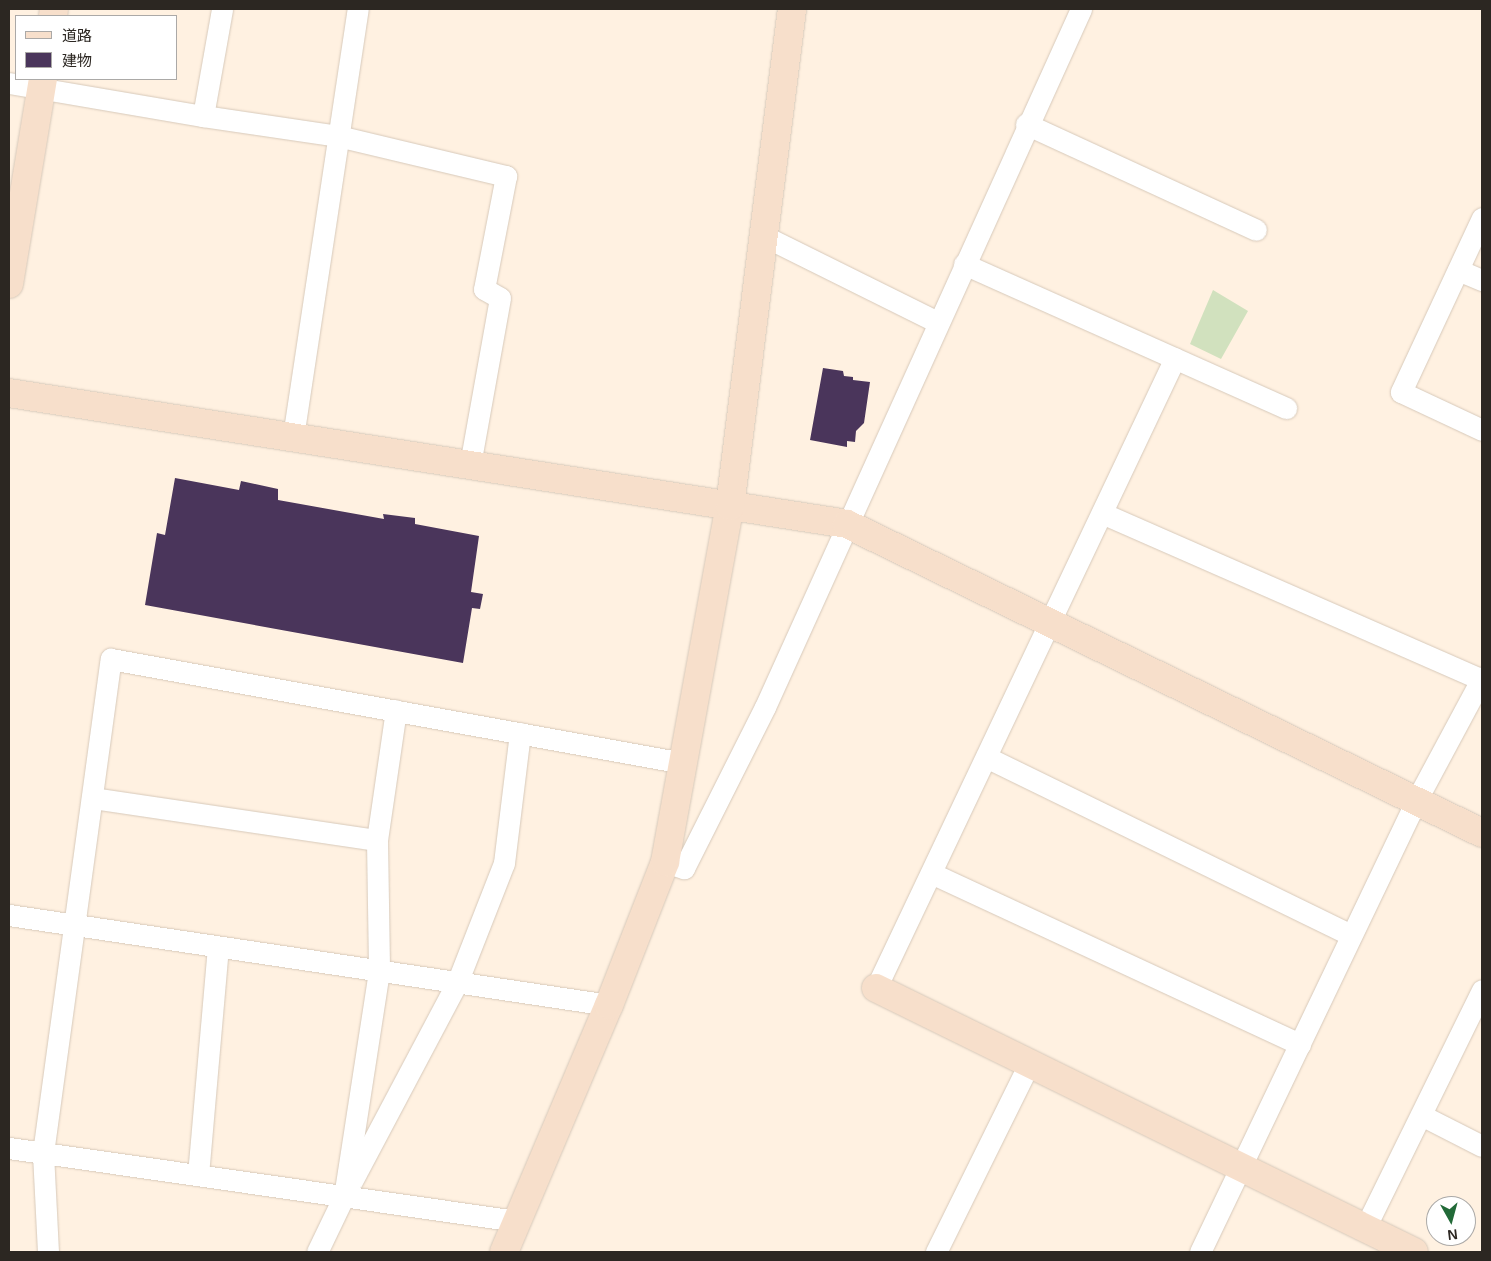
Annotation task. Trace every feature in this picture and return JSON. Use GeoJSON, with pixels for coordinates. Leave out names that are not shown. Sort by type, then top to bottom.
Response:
{"type":"FeatureCollection","features":[{"type":"Feature","properties":{"kind":"street"},"geometry":{"type":"LineString","coordinates":[[203,116],[222,9]]}},
{"type":"Feature","properties":{"kind":"street"},"geometry":{"type":"LineString","coordinates":[[293,437],[358,9]]}},
{"type":"Feature","properties":{"kind":"street"},"geometry":{"type":"LineString","coordinates":[[504,1252],[608,1006],[665,862],[730,506],[792,9]]}},
{"type":"Feature","properties":{"kind":"street"},"geometry":{"type":"LineString","coordinates":[[665,862],[684,868],[765,707],[1026,124],[1081,9]]}},
{"type":"Feature","properties":{"kind":"street"},"geometry":{"type":"LineString","coordinates":[[9,83],[42,84],[203,116],[338,136],[506,176],[484,289],[500,298],[470,465]]}},
{"type":"Feature","properties":{"kind":"street"},"geometry":{"type":"LineString","coordinates":[[9,284],[42,84]]}},
{"type":"Feature","properties":{"kind":"street"},"geometry":{"type":"LineString","coordinates":[[1026,124],[1256,230]]}},
{"type":"Feature","properties":{"kind":"street"},"geometry":{"type":"LineString","coordinates":[[1482,218],[1401,392],[1482,430]]}},
{"type":"Feature","properties":{"kind":"street"},"geometry":{"type":"LineString","coordinates":[[764,236],[937,322]]}},
{"type":"Feature","properties":{"kind":"street"},"geometry":{"type":"LineString","coordinates":[[964,264],[1286,408]]}},
{"type":"Feature","properties":{"kind":"street"},"geometry":{"type":"LineString","coordinates":[[1458,270],[1482,280]]}},
{"type":"Feature","properties":{"kind":"street"},"geometry":{"type":"LineString","coordinates":[[1175,358],[876,988],[1414,1252]]}},
{"type":"Feature","properties":{"kind":"street"},"geometry":{"type":"LineString","coordinates":[[9,393],[847,524],[1482,832]]}},
{"type":"Feature","properties":{"kind":"street"},"geometry":{"type":"LineString","coordinates":[[1102,513],[1482,679],[1416,800],[1200,1252]]}},
{"type":"Feature","properties":{"kind":"street"},"geometry":{"type":"LineString","coordinates":[[48,1252],[43,1153],[111,659],[683,762]]}},
{"type":"Feature","properties":{"kind":"street"},"geometry":{"type":"LineString","coordinates":[[344,1196],[379,971],[377,840],[396,710]]}},
{"type":"Feature","properties":{"kind":"street"},"geometry":{"type":"LineString","coordinates":[[317,1252],[344,1196],[457,983],[504,863],[520,733]]}},
{"type":"Feature","properties":{"kind":"street"},"geometry":{"type":"LineString","coordinates":[[986,758],[1351,935]]}},
{"type":"Feature","properties":{"kind":"street"},"geometry":{"type":"LineString","coordinates":[[92,798],[377,840]]}},
{"type":"Feature","properties":{"kind":"street"},"geometry":{"type":"LineString","coordinates":[[931,873],[1300,1044]]}},
{"type":"Feature","properties":{"kind":"street"},"geometry":{"type":"LineString","coordinates":[[9,915],[608,1006]]}},
{"type":"Feature","properties":{"kind":"street"},"geometry":{"type":"LineString","coordinates":[[198,1175],[218,947]]}},
{"type":"Feature","properties":{"kind":"street"},"geometry":{"type":"LineString","coordinates":[[1365,1228],[1481,994]]}},
{"type":"Feature","properties":{"kind":"street"},"geometry":{"type":"LineString","coordinates":[[936,1252],[1030,1064]]}},
{"type":"Feature","properties":{"kind":"street"},"geometry":{"type":"LineString","coordinates":[[1421,1115],[1482,1146]]}},
{"type":"Feature","properties":{"kind":"street"},"geometry":{"type":"LineString","coordinates":[[9,1148],[516,1221]]}},
{"type":"Feature","properties":{"kind":"green space"},"geometry":{"type":"Polygon","coordinates":[[[1213,290],[1248,311],[1221,359],[1190,344],[1213,290]]]}},
{"type":"Feature","properties":{"kind":"building"},"geometry":{"type":"Polygon","coordinates":[[[823,368],[843,371],[844,376],[853,377],[853,380],[870,382],[864,423],[856,431],[855,442],[847,441],[847,447],[810,440],[823,368]]]}},
{"type":"Feature","properties":{"kind":"building"},"geometry":{"type":"Polygon","coordinates":[[[175,478],[239,490],[241,481],[278,489],[278,500],[384,519],[383,514],[415,518],[415,524],[479,536],[471,592],[483,594],[480,609],[472,608],[463,663],[145,605],[157,533],[165,535],[175,478]]]}}]}
